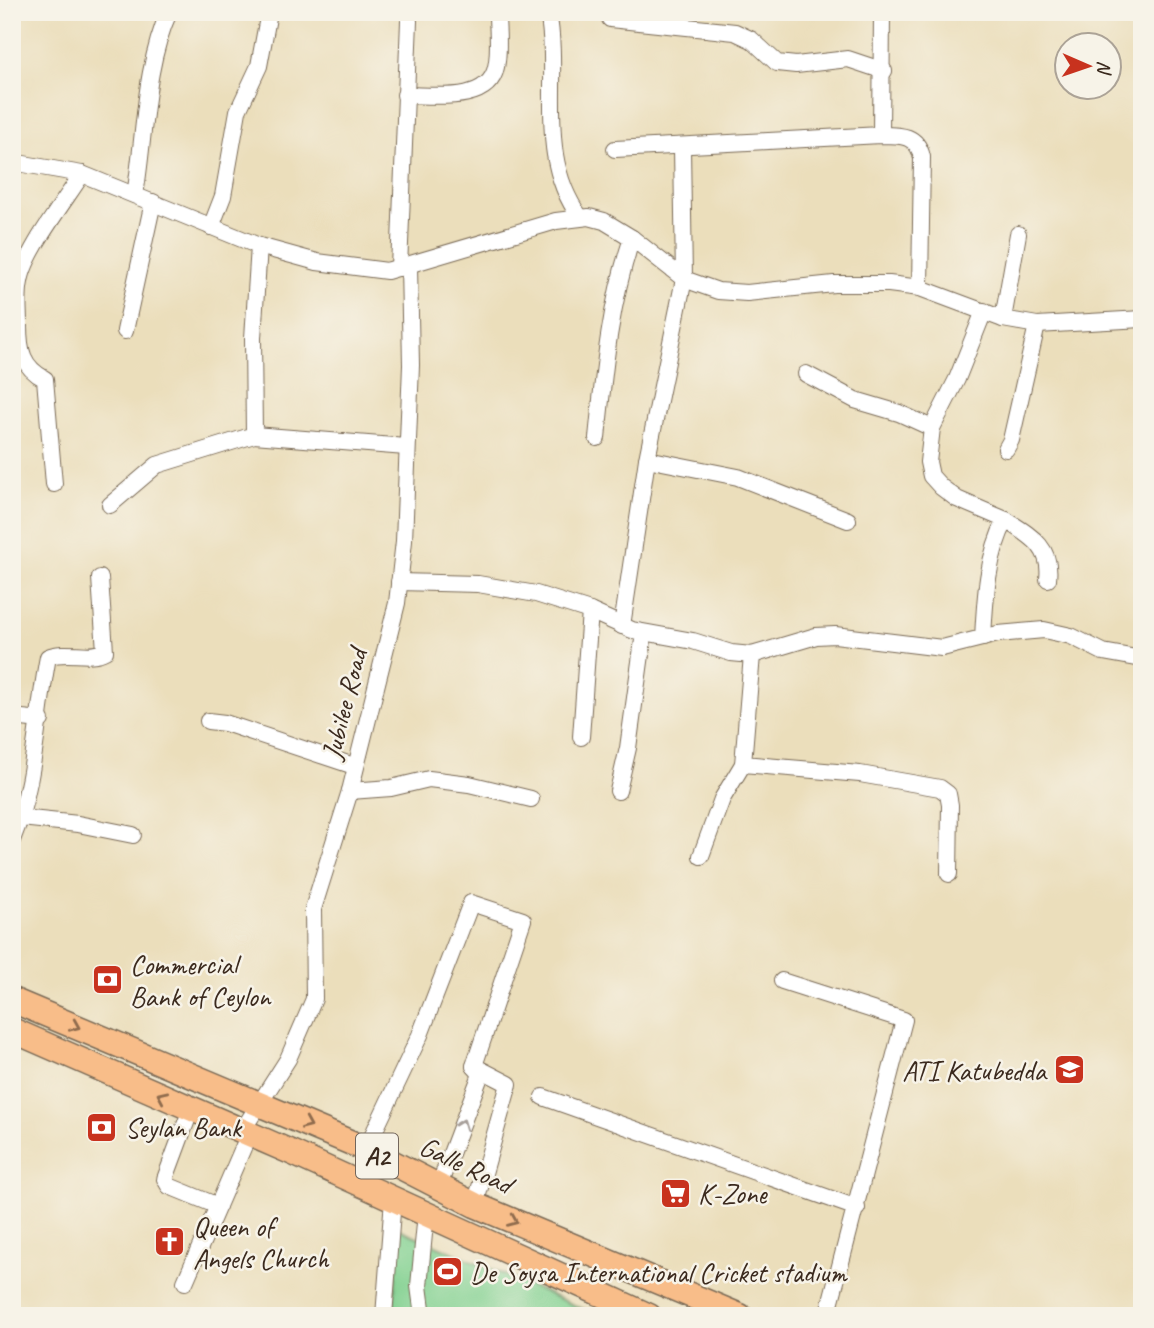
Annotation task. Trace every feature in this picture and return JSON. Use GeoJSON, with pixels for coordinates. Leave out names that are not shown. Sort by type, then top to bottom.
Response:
{"type":"FeatureCollection","features":[{"type":"Feature","properties":{"kind":"highway","name":"Galle Road"},"geometry":{"type":"LineString","coordinates":[[12,1000],[366,1149],[458,1197],[740,1316]]}},
{"type":"Feature","properties":{"kind":"highway","name":"A2"},"geometry":{"type":"LineString","coordinates":[[12,1030],[436,1218],[649,1316]]}},
{"type":"Feature","properties":{"kind":"highway"},"geometry":{"type":"LineString","coordinates":[[436,1218],[458,1197]]}},
{"type":"Feature","properties":{"kind":"street"},"geometry":{"type":"LineString","coordinates":[[135,195],[150,73],[169,12]]}},
{"type":"Feature","properties":{"kind":"street"},"geometry":{"type":"LineString","coordinates":[[211,227],[223,196],[238,111],[259,66],[269,12]]}},
{"type":"Feature","properties":{"kind":"street"},"geometry":{"type":"LineString","coordinates":[[405,95],[473,93],[488,84],[496,69],[497,12]]}},
{"type":"Feature","properties":{"kind":"street"},"geometry":{"type":"LineString","coordinates":[[548,12],[554,44],[550,125],[552,148],[560,181],[580,217]]}},
{"type":"Feature","properties":{"kind":"street"},"geometry":{"type":"LineString","coordinates":[[881,135],[884,71],[882,12]]}},
{"type":"Feature","properties":{"kind":"street"},"geometry":{"type":"LineString","coordinates":[[610,19],[735,32],[752,40],[777,63],[796,65],[848,59],[884,71]]}},
{"type":"Feature","properties":{"kind":"street","name":"Jubilee Road"},"geometry":{"type":"LineString","coordinates":[[185,1282],[258,1103],[288,1059],[314,999],[313,909],[350,791],[354,766],[397,603],[404,541],[411,365],[404,267],[405,95],[409,21]]}},
{"type":"Feature","properties":{"kind":"street"},"geometry":{"type":"LineString","coordinates":[[615,149],[900,135],[919,145],[924,196],[920,288]]}},
{"type":"Feature","properties":{"kind":"street"},"geometry":{"type":"LineString","coordinates":[[622,626],[647,459],[684,279],[682,147]]}},
{"type":"Feature","properties":{"kind":"street"},"geometry":{"type":"LineString","coordinates":[[12,162],[82,174],[259,246],[317,262],[387,271],[556,221],[580,217],[604,221],[632,238],[684,279],[718,291],[747,293],[834,284],[889,284],[920,288],[1003,319],[1037,325],[1142,319]]}},
{"type":"Feature","properties":{"kind":"street"},"geometry":{"type":"LineString","coordinates":[[54,484],[44,379],[33,373],[24,362],[16,338],[20,281],[82,174]]}},
{"type":"Feature","properties":{"kind":"street"},"geometry":{"type":"LineString","coordinates":[[125,331],[153,202]]}},
{"type":"Feature","properties":{"kind":"street"},"geometry":{"type":"LineString","coordinates":[[1003,319],[1017,234]]}},
{"type":"Feature","properties":{"kind":"street"},"geometry":{"type":"LineString","coordinates":[[597,438],[605,352],[616,287],[632,238]]}},
{"type":"Feature","properties":{"kind":"street"},"geometry":{"type":"LineString","coordinates":[[254,435],[253,338],[259,246]]}},
{"type":"Feature","properties":{"kind":"street"},"geometry":{"type":"LineString","coordinates":[[984,311],[957,379],[932,428],[928,461],[931,476],[957,499],[1006,520],[1038,542],[1050,563],[1048,579]]}},
{"type":"Feature","properties":{"kind":"street"},"geometry":{"type":"LineString","coordinates":[[1006,449],[1037,325]]}},
{"type":"Feature","properties":{"kind":"street"},"geometry":{"type":"LineString","coordinates":[[806,374],[855,400],[899,412],[932,428]]}},
{"type":"Feature","properties":{"kind":"street"},"geometry":{"type":"LineString","coordinates":[[110,505],[157,465],[254,435],[406,447]]}},
{"type":"Feature","properties":{"kind":"street"},"geometry":{"type":"LineString","coordinates":[[647,459],[738,477],[848,520]]}},
{"type":"Feature","properties":{"kind":"street"},"geometry":{"type":"LineString","coordinates":[[984,638],[992,559],[997,536],[1006,520]]}},
{"type":"Feature","properties":{"kind":"street"},"geometry":{"type":"LineString","coordinates":[[12,840],[21,818],[41,720],[48,657],[60,652],[99,654],[105,651],[100,578]]}},
{"type":"Feature","properties":{"kind":"street"},"geometry":{"type":"LineString","coordinates":[[399,582],[478,584],[536,594],[590,611],[644,633],[752,655],[816,636],[835,635],[942,648],[984,638],[1044,630],[1071,636],[1103,652],[1142,659]]}},
{"type":"Feature","properties":{"kind":"street"},"geometry":{"type":"LineString","coordinates":[[581,737],[590,611]]}},
{"type":"Feature","properties":{"kind":"street"},"geometry":{"type":"LineString","coordinates":[[618,791],[628,748],[644,633]]}},
{"type":"Feature","properties":{"kind":"street"},"geometry":{"type":"LineString","coordinates":[[701,856],[722,799],[743,764],[752,655]]}},
{"type":"Feature","properties":{"kind":"street"},"geometry":{"type":"LineString","coordinates":[[12,717],[41,720]]}},
{"type":"Feature","properties":{"kind":"street"},"geometry":{"type":"LineString","coordinates":[[208,721],[225,723],[354,766]]}},
{"type":"Feature","properties":{"kind":"street"},"geometry":{"type":"LineString","coordinates":[[743,764],[860,774],[940,789],[948,794],[950,805],[949,874]]}},
{"type":"Feature","properties":{"kind":"street"},"geometry":{"type":"LineString","coordinates":[[350,791],[391,788],[429,779],[469,784],[531,799]]}},
{"type":"Feature","properties":{"kind":"street"},"geometry":{"type":"LineString","coordinates":[[21,818],[78,824],[133,835]]}},
{"type":"Feature","properties":{"kind":"street"},"geometry":{"type":"LineString","coordinates":[[366,1149],[420,1035],[471,903],[523,920],[474,1066]]}},
{"type":"Feature","properties":{"kind":"street"},"geometry":{"type":"LineString","coordinates":[[782,981],[905,1020],[827,1316]]}},
{"type":"Feature","properties":{"kind":"street"},"geometry":{"type":"LineString","coordinates":[[458,1197],[481,1074],[474,1066]]}},
{"type":"Feature","properties":{"kind":"street"},"geometry":{"type":"LineString","coordinates":[[458,1197],[509,1084],[474,1066]]}},
{"type":"Feature","properties":{"kind":"street"},"geometry":{"type":"LineString","coordinates":[[543,1097],[857,1208]]}},
{"type":"Feature","properties":{"kind":"street"},"geometry":{"type":"LineString","coordinates":[[191,1109],[165,1179],[169,1186],[218,1206]]}},
{"type":"Feature","properties":{"kind":"street"},"geometry":{"type":"LineString","coordinates":[[384,1316],[393,1199]]}},
{"type":"Feature","properties":{"kind":"street"},"geometry":{"type":"LineString","coordinates":[[423,1316],[419,1286],[436,1218]]}},
{"type":"Feature","properties":{"kind":"green space","name":"De Soysa International Cricket stadium"},"geometry":{"type":"Polygon","coordinates":[[[399,1229],[599,1316],[393,1316],[399,1229]]]}},
{"type":"Feature","properties":{"kind":"place","name":"Commercial Bank of Ceylon"},"geometry":{"type":"Point","coordinates":[107,980]}},
{"type":"Feature","properties":{"kind":"place","name":"ATI Katubedda"},"geometry":{"type":"Point","coordinates":[1069,1070]}},
{"type":"Feature","properties":{"kind":"place","name":"Seylan Bank"},"geometry":{"type":"Point","coordinates":[102,1127]}},
{"type":"Feature","properties":{"kind":"place","name":"K-Zone"},"geometry":{"type":"Point","coordinates":[675,1193]}},
{"type":"Feature","properties":{"kind":"place","name":"Queen of Angels Church"},"geometry":{"type":"Point","coordinates":[170,1242]}},
{"type":"Feature","properties":{"kind":"place","name":"De Soysa International Cricket stadium"},"geometry":{"type":"Point","coordinates":[447,1272]}}]}
